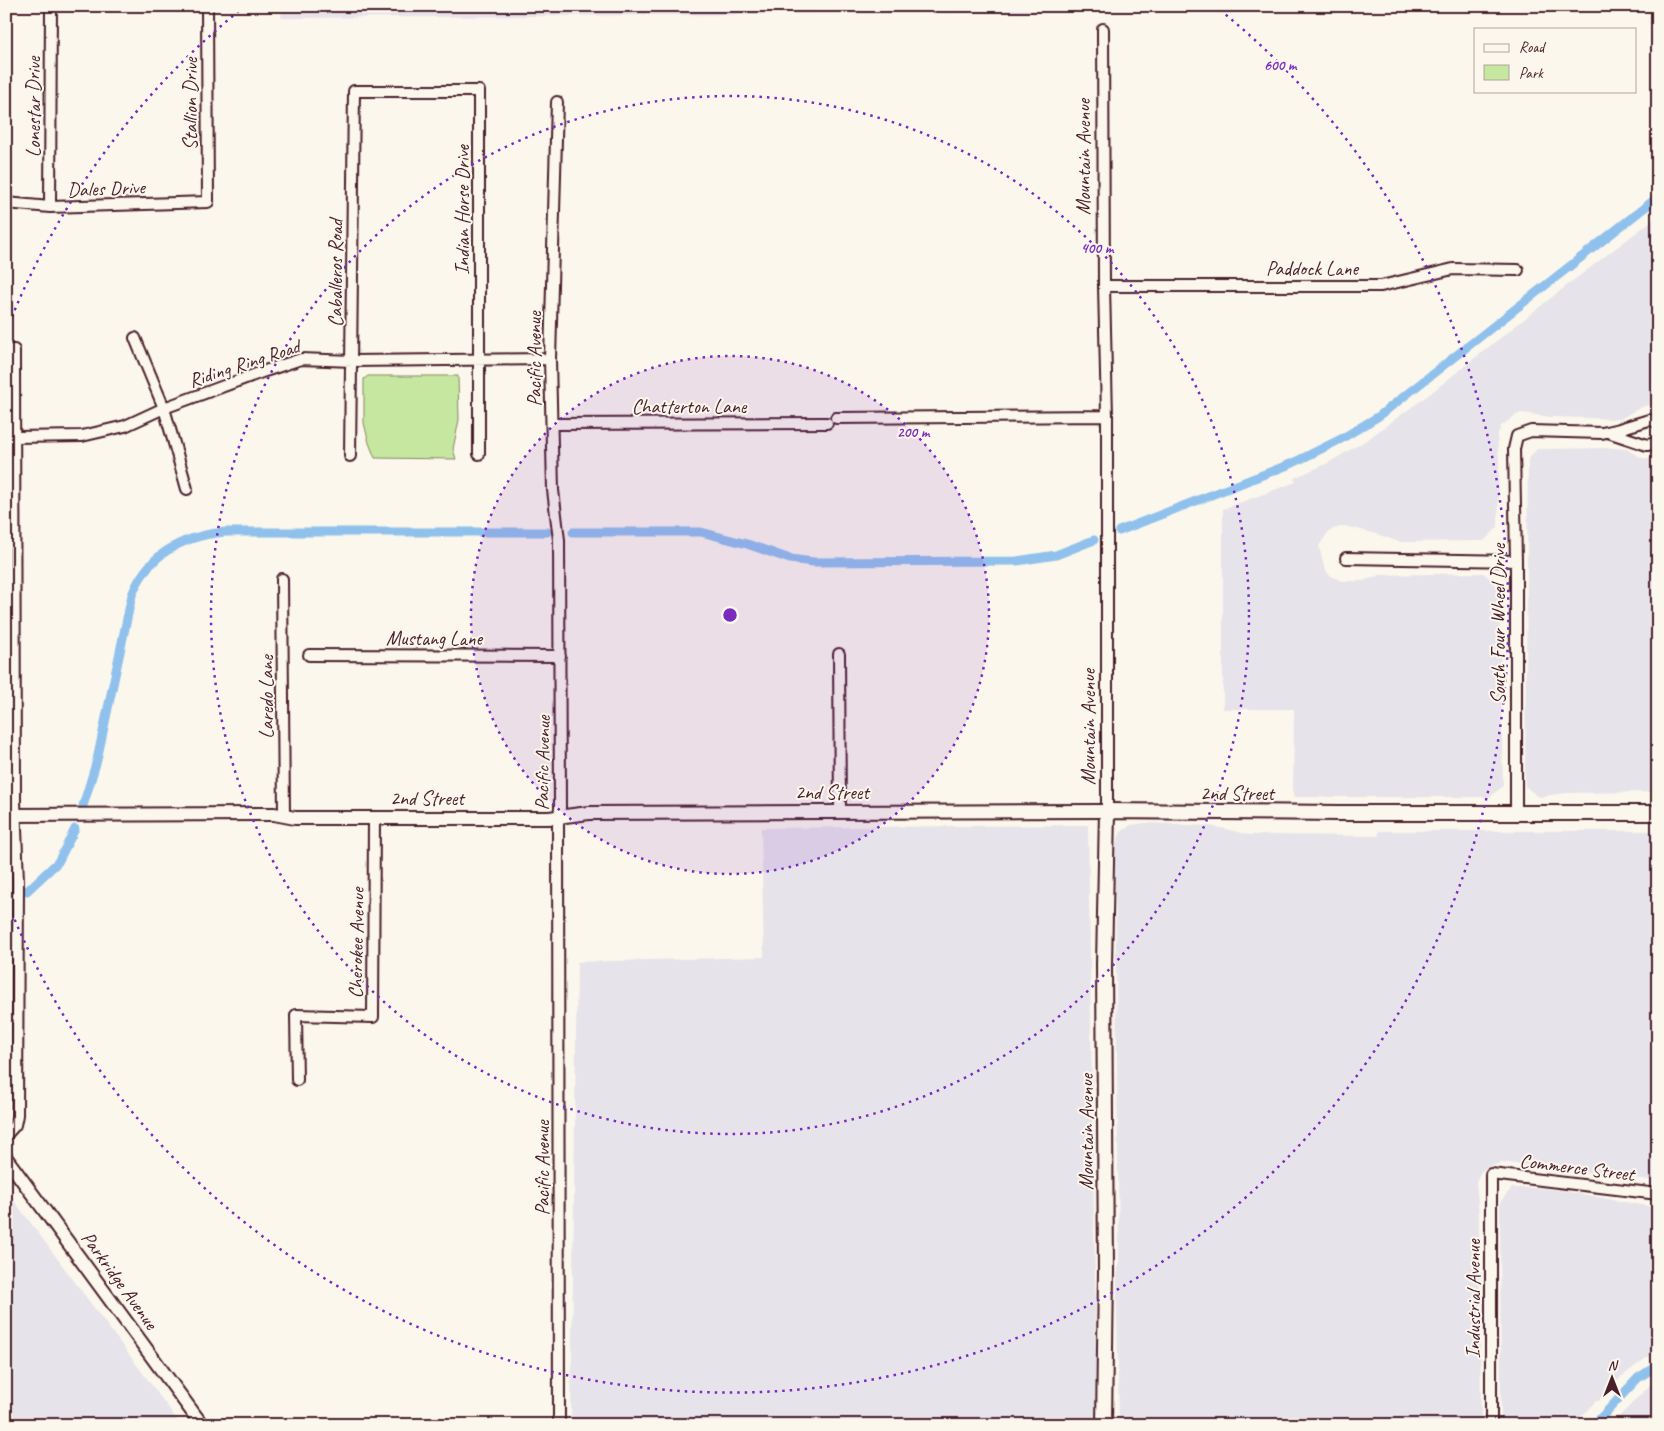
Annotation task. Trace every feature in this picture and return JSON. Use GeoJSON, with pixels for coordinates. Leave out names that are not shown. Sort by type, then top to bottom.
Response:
{"type":"FeatureCollection","features":[{"type":"Feature","properties":{"kind":"main road","name":"2nd Street"},"geometry":{"type":"LineString","coordinates":[[1107,811],[1658,813]]}},
{"type":"Feature","properties":{"kind":"main road","name":"Mountain Avenue"},"geometry":{"type":"LineString","coordinates":[[1104,1425],[1106,1271],[1104,964],[1107,811]]}},
{"type":"Feature","properties":{"kind":"street","name":"Lonestar Drive"},"geometry":{"type":"LineString","coordinates":[[50,207],[51,6]]}},
{"type":"Feature","properties":{"kind":"street","name":"Stallion Drive"},"geometry":{"type":"LineString","coordinates":[[208,6],[208,202]]}},
{"type":"Feature","properties":{"kind":"street","name":"Mountain Avenue"},"geometry":{"type":"LineString","coordinates":[[1103,29],[1104,286],[1108,416],[1107,811]]}},
{"type":"Feature","properties":{"kind":"street","name":"Indian Horse Drive"},"geometry":{"type":"LineString","coordinates":[[354,91],[479,91],[479,454]]}},
{"type":"Feature","properties":{"kind":"street","name":"Caballeros Road"},"geometry":{"type":"LineString","coordinates":[[350,456],[354,91]]}},
{"type":"Feature","properties":{"kind":"street","name":"Pacific Avenue"},"geometry":{"type":"LineString","coordinates":[[557,102],[550,359],[553,490],[559,540],[560,656],[558,825],[559,1425]]}},
{"type":"Feature","properties":{"kind":"street","name":"Dales Drive"},"geometry":{"type":"LineString","coordinates":[[6,203],[50,207],[208,202]]}},
{"type":"Feature","properties":{"kind":"street","name":"Paddock Lane"},"geometry":{"type":"LineString","coordinates":[[1104,286],[1380,286],[1453,269],[1518,270]]}},
{"type":"Feature","properties":{"kind":"street"},"geometry":{"type":"LineString","coordinates":[[135,338],[164,408],[187,489]]}},
{"type":"Feature","properties":{"kind":"street"},"geometry":{"type":"LineString","coordinates":[[6,1135],[15,1125],[17,1116],[18,882],[11,815],[15,801],[10,723],[14,437],[10,350]]}},
{"type":"Feature","properties":{"kind":"street","name":"Riding Ring Road"},"geometry":{"type":"LineString","coordinates":[[14,437],[82,436],[124,426],[164,408],[301,359],[480,361],[550,359]]}},
{"type":"Feature","properties":{"kind":"street","name":"Chatterton Lane"},"geometry":{"type":"LineString","coordinates":[[552,424],[1108,416]]}},
{"type":"Feature","properties":{"kind":"street"},"geometry":{"type":"LineString","coordinates":[[1607,432],[1649,420],[1658,422]]}},
{"type":"Feature","properties":{"kind":"street","name":"South Four Wheel Drive"},"geometry":{"type":"LineString","coordinates":[[1516,813],[1514,449],[1516,436],[1531,431],[1607,432]]}},
{"type":"Feature","properties":{"kind":"street"},"geometry":{"type":"LineString","coordinates":[[1607,432],[1647,445],[1658,443]]}},
{"type":"Feature","properties":{"kind":"street"},"geometry":{"type":"LineString","coordinates":[[1346,558],[1516,562]]}},
{"type":"Feature","properties":{"kind":"street","name":"Laredo Lane"},"geometry":{"type":"LineString","coordinates":[[282,579],[284,815]]}},
{"type":"Feature","properties":{"kind":"street"},"geometry":{"type":"LineString","coordinates":[[839,654],[840,812]]}},
{"type":"Feature","properties":{"kind":"street","name":"Mustang Lane"},"geometry":{"type":"LineString","coordinates":[[309,655],[560,656]]}},
{"type":"Feature","properties":{"kind":"street","name":"2nd Street"},"geometry":{"type":"LineString","coordinates":[[11,815],[274,814],[295,818],[374,818],[559,817],[589,813],[1107,811]]}},
{"type":"Feature","properties":{"kind":"street","name":"Cherokee Avenue"},"geometry":{"type":"LineString","coordinates":[[297,1080],[296,1015],[373,1017],[374,818]]}},
{"type":"Feature","properties":{"kind":"street","name":"Parkridge Avenue"},"geometry":{"type":"LineString","coordinates":[[6,1158],[202,1425]]}},
{"type":"Feature","properties":{"kind":"street","name":"Commerce Street"},"geometry":{"type":"LineString","coordinates":[[1491,1174],[1658,1194]]}},
{"type":"Feature","properties":{"kind":"street","name":"Industrial Avenue"},"geometry":{"type":"LineString","coordinates":[[1491,1174],[1491,1425]]}},
{"type":"Feature","properties":{"kind":"shaded area"},"geometry":{"type":"Polygon","coordinates":[[[282,6],[1551,6],[1550,8],[281,18],[282,6]]]}},
{"type":"Feature","properties":{"kind":"shaded area"},"geometry":{"type":"Polygon","coordinates":[[[1658,216],[1658,406],[1648,405],[1639,408],[1620,419],[1551,417],[1522,413],[1501,426],[1497,436],[1499,460],[1498,527],[1484,541],[1399,542],[1345,526],[1333,529],[1319,546],[1324,567],[1329,575],[1342,581],[1363,581],[1380,575],[1484,573],[1499,588],[1503,786],[1490,797],[1293,797],[1294,709],[1223,709],[1223,509],[1296,482],[1294,478],[1328,463],[1368,439],[1427,396],[1658,216]]]}},
{"type":"Feature","properties":{"kind":"shaded area"},"geometry":{"type":"Polygon","coordinates":[[[1537,449],[1626,449],[1642,458],[1658,457],[1658,792],[1565,793],[1538,797],[1525,786],[1528,459],[1537,449]]]}},
{"type":"Feature","properties":{"kind":"shaded area"},"geometry":{"type":"Polygon","coordinates":[[[1146,823],[1208,826],[1249,835],[1379,836],[1379,831],[1658,831],[1658,1181],[1508,1163],[1490,1166],[1480,1173],[1476,1182],[1479,1213],[1481,1425],[1119,1425],[1115,865],[1116,844],[1121,832],[1131,825],[1146,823]]]}},
{"type":"Feature","properties":{"kind":"shaded area"},"geometry":{"type":"Polygon","coordinates":[[[1088,825],[1097,1425],[571,1425],[577,962],[764,957],[761,828],[1088,825]]]}},
{"type":"Feature","properties":{"kind":"shaded area"},"geometry":{"type":"Polygon","coordinates":[[[1512,1188],[1540,1188],[1564,1191],[1658,1208],[1658,1352],[1621,1377],[1602,1398],[1602,1401],[1596,1401],[1573,1425],[1501,1425],[1500,1202],[1512,1188]]]}},
{"type":"Feature","properties":{"kind":"shaded area"},"geometry":{"type":"Polygon","coordinates":[[[6,1190],[139,1368],[181,1425],[6,1425],[6,1190]]]}},
{"type":"Feature","properties":{"kind":"shaded area"},"geometry":{"type":"Polygon","coordinates":[[[1658,1379],[1658,1425],[1611,1425],[1651,1384],[1658,1379]]]}},
{"type":"Feature","properties":{"kind":"green space"},"geometry":{"type":"Polygon","coordinates":[[[368,376],[458,376],[459,420],[453,449],[456,459],[375,458],[364,423],[364,379],[368,376]]]}},
{"type":"Feature","properties":{"kind":"waterway"},"geometry":{"type":"LineString","coordinates":[[1119,531],[1293,463],[1341,439],[1379,416],[1658,197]]}},
{"type":"Feature","properties":{"kind":"waterway"},"geometry":{"type":"LineString","coordinates":[[83,806],[97,760],[132,595],[147,568],[169,550],[195,538],[225,532],[547,532]]}},
{"type":"Feature","properties":{"kind":"waterway"},"geometry":{"type":"LineString","coordinates":[[573,532],[701,532],[747,544],[790,559],[813,562],[1017,561],[1056,555],[1094,540]]}},
{"type":"Feature","properties":{"kind":"waterway"},"geometry":{"type":"LineString","coordinates":[[27,891],[58,862],[75,829]]}},
{"type":"Feature","properties":{"kind":"waterway"},"geometry":{"type":"LineString","coordinates":[[1594,1425],[1638,1378],[1658,1365]]}}]}
